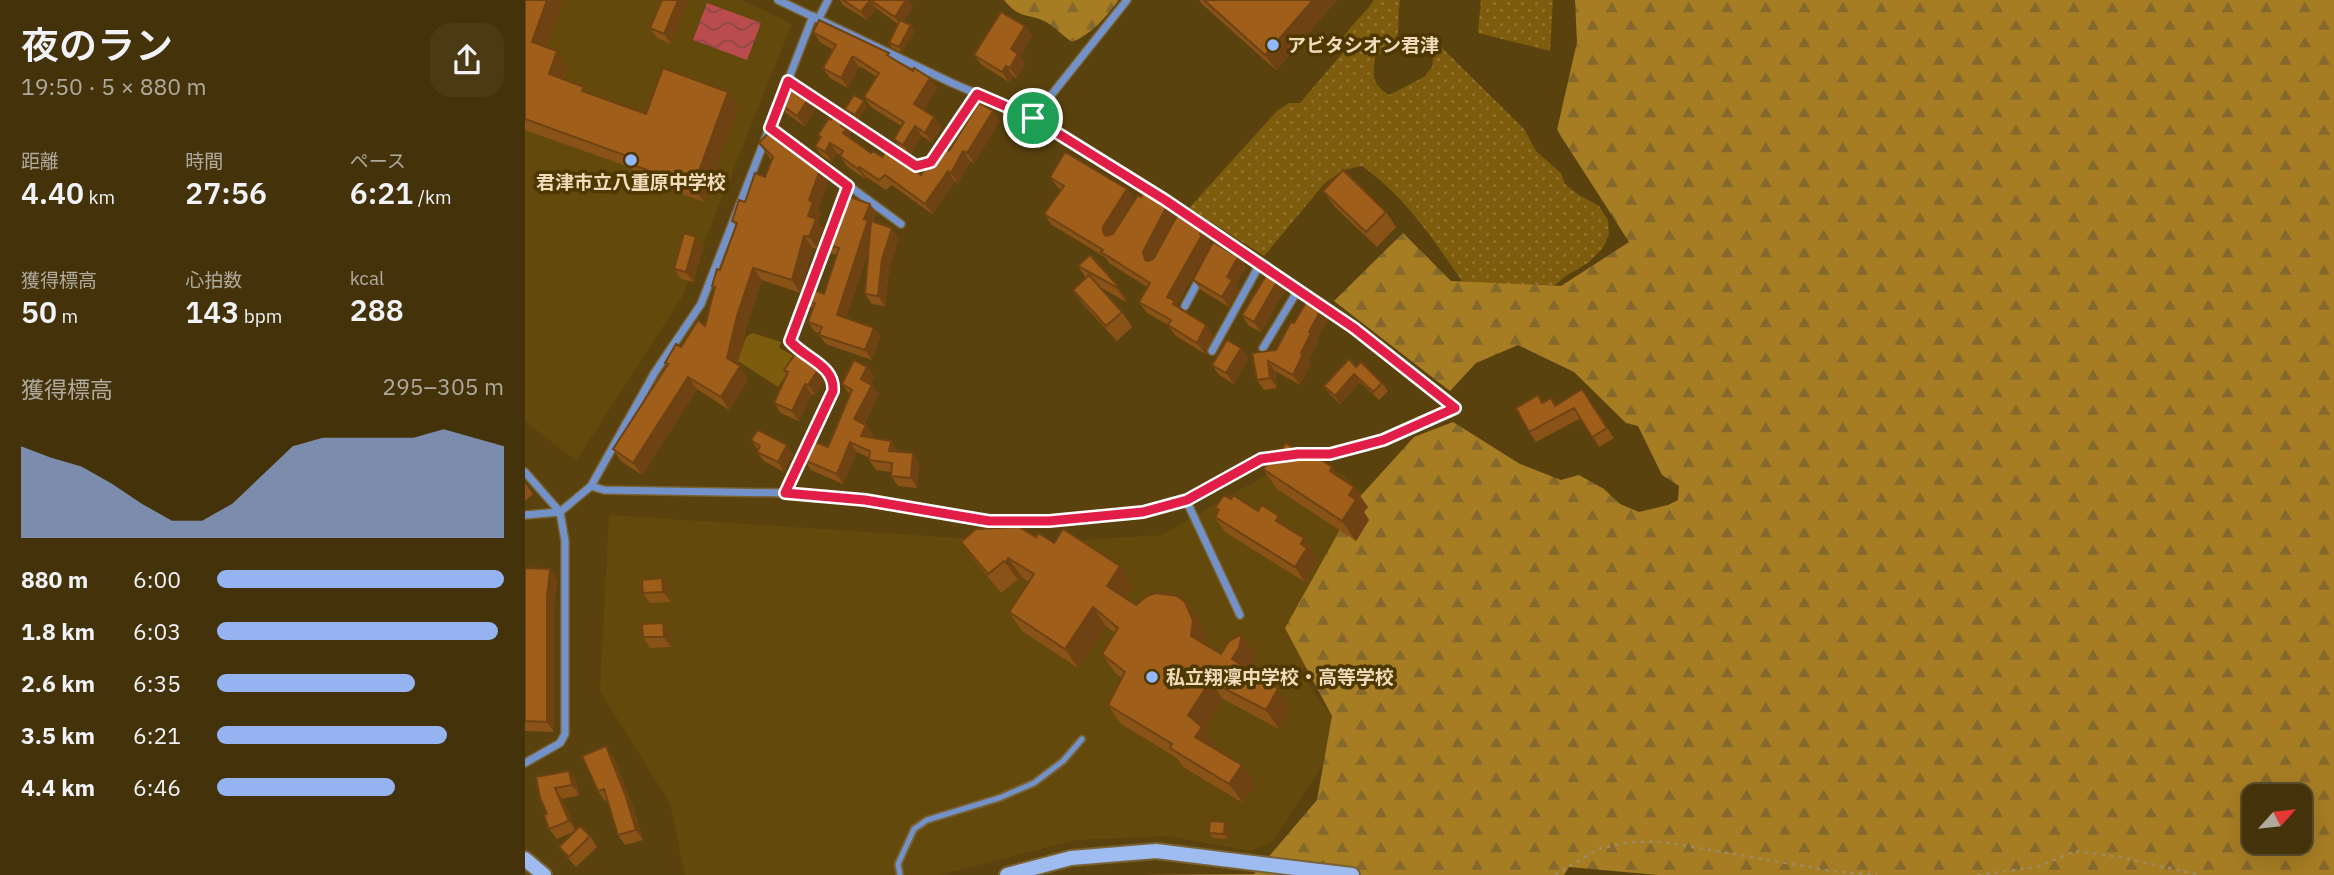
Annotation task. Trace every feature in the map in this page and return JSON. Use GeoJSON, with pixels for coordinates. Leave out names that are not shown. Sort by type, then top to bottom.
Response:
{"type":"FeatureCollection","features":[{"type":"Feature","properties":{"kind":"street"},"geometry":{"type":"LineString","coordinates":[[591,486],[604,490],[785,493],[865,500],[989,521],[1049,521],[1143,512],[1187,500],[1261,459],[1298,454],[1330,454],[1383,440],[1455,408],[1354,328],[1299,290],[1149,189],[1033,118],[778,0]]}},
{"type":"Feature","properties":{"kind":"street"},"geometry":{"type":"LineString","coordinates":[[525,515],[560,512],[591,486],[655,372],[701,304],[788,81],[816,17],[828,0]]}},
{"type":"Feature","properties":{"kind":"street"},"geometry":{"type":"LineString","coordinates":[[1033,118],[1127,0]]}},
{"type":"Feature","properties":{"kind":"street"},"geometry":{"type":"LineString","coordinates":[[788,81],[916,166],[931,162],[977,94]]}},
{"type":"Feature","properties":{"kind":"street"},"geometry":{"type":"LineString","coordinates":[[770,128],[901,224]]}},
{"type":"Feature","properties":{"kind":"street"},"geometry":{"type":"LineString","coordinates":[[785,493],[833,391],[834,382],[830,372],[798,350],[790,341],[848,186]]}},
{"type":"Feature","properties":{"kind":"street"},"geometry":{"type":"LineString","coordinates":[[1143,199],[1149,189]]}},
{"type":"Feature","properties":{"kind":"street"},"geometry":{"type":"LineString","coordinates":[[1179,225],[1184,215]]}},
{"type":"Feature","properties":{"kind":"street"},"geometry":{"type":"LineString","coordinates":[[1215,250],[1221,238]]}},
{"type":"Feature","properties":{"kind":"street"},"geometry":{"type":"LineString","coordinates":[[1212,351],[1260,264]]}},
{"type":"Feature","properties":{"kind":"street"},"geometry":{"type":"LineString","coordinates":[[1185,306],[1203,272]]}},
{"type":"Feature","properties":{"kind":"street"},"geometry":{"type":"LineString","coordinates":[[1263,348],[1299,290]]}},
{"type":"Feature","properties":{"kind":"street"},"geometry":{"type":"LineString","coordinates":[[525,472],[560,512],[565,541],[565,734],[560,743],[525,763]]}},
{"type":"Feature","properties":{"kind":"street"},"geometry":{"type":"LineString","coordinates":[[1187,500],[1240,615]]}},
{"type":"Feature","properties":{"kind":"street"},"geometry":{"type":"LineString","coordinates":[[1007,875],[1071,858],[1156,851],[1352,875]]}},
{"type":"Feature","properties":{"kind":"street"},"geometry":{"type":"LineString","coordinates":[[525,859],[544,875]]}},
{"type":"Feature","properties":{"kind":"lane"},"geometry":{"type":"LineString","coordinates":[[899,874],[898,864],[914,829],[927,820],[999,798],[1034,783],[1063,761],[1082,739]]}},
{"type":"Feature","properties":{"kind":"path"},"geometry":{"type":"LineString","coordinates":[[1555,875],[1598,849],[1630,842],[1664,842],[1838,872],[1877,875]]}},
{"type":"Feature","properties":{"kind":"path"},"geometry":{"type":"LineString","coordinates":[[1977,875],[2037,867],[2075,850],[2200,875]]}},
{"type":"Feature","properties":{"kind":"shaded area","name":"君津市立八重原中学校"},"geometry":{"type":"Polygon","coordinates":[[[525,0],[742,0],[792,24],[682,297],[576,461],[525,421],[525,0]]]}},
{"type":"Feature","properties":{"kind":"shaded area"},"geometry":{"type":"Polygon","coordinates":[[[1374,0],[1400,0],[1396,38],[1375,57],[1374,75],[1379,87],[1389,95],[1424,77],[1432,67],[1435,41],[1524,129],[1536,151],[1561,173],[1565,184],[1599,206],[1608,220],[1609,234],[1603,248],[1588,263],[1550,289],[1466,287],[1407,207],[1362,166],[1343,170],[1324,184],[1264,256],[1189,208],[1277,111],[1289,103],[1300,103],[1347,48],[1342,40],[1374,0]]]}},
{"type":"Feature","properties":{"kind":"shaded area"},"geometry":{"type":"Polygon","coordinates":[[[1481,0],[1553,0],[1550,51],[1478,33],[1481,0]]]}},
{"type":"Feature","properties":{"kind":"shaded area"},"geometry":{"type":"Polygon","coordinates":[[[752,333],[781,342],[779,348],[798,358],[778,387],[738,361],[746,337],[752,333]]]}},
{"type":"Feature","properties":{"kind":"shaded area"},"geometry":{"type":"Polygon","coordinates":[[[1290,461],[1341,473],[1395,526],[1398,562],[1300,673],[1344,733],[1272,842],[1250,851],[1168,836],[1076,840],[939,875],[685,875],[670,803],[600,691],[609,515],[1033,543],[1162,535],[1290,461]]]}},
{"type":"Feature","properties":{"kind":"green space"},"geometry":{"type":"Polygon","coordinates":[[[1004,0],[1118,1],[1092,30],[1072,42],[1047,23],[1019,13],[1004,0]]]}},
{"type":"Feature","properties":{"kind":"green space"},"geometry":{"type":"Polygon","coordinates":[[[1575,0],[2334,0],[2334,875],[1658,875],[1569,867],[1564,875],[1144,875],[1254,874],[1317,800],[1332,716],[1285,628],[1356,501],[1414,437],[1453,422],[1520,464],[1561,480],[1579,475],[1604,489],[1620,504],[1639,512],[1678,500],[1679,486],[1662,475],[1638,426],[1626,423],[1574,372],[1518,345],[1476,363],[1450,391],[1334,301],[1403,233],[1451,281],[1561,286],[1629,242],[1557,130],[1577,42],[1575,0]]]}},
{"type":"Feature","properties":{"kind":"water"},"geometry":{"type":"Polygon","coordinates":[[[707,3],[761,23],[747,60],[693,40],[707,3]]]}},
{"type":"Feature","properties":{"kind":"building"},"geometry":{"type":"Polygon","coordinates":[[[525,0],[547,0],[532,42],[557,51],[549,74],[584,87],[582,91],[646,114],[663,68],[728,92],[693,187],[628,163],[630,157],[525,119],[525,0]]]}},
{"type":"Feature","properties":{"kind":"building"},"geometry":{"type":"Polygon","coordinates":[[[662,0],[678,0],[664,34],[650,28],[662,0]]]}},
{"type":"Feature","properties":{"kind":"building"},"geometry":{"type":"Polygon","coordinates":[[[843,0],[870,0],[861,12],[843,0]]]}},
{"type":"Feature","properties":{"kind":"building"},"geometry":{"type":"Polygon","coordinates":[[[870,0],[906,0],[895,17],[870,0]]]}},
{"type":"Feature","properties":{"kind":"building"},"geometry":{"type":"Polygon","coordinates":[[[1204,0],[1313,0],[1265,55],[1204,0]]]}},
{"type":"Feature","properties":{"kind":"building"},"geometry":{"type":"Polygon","coordinates":[[[1001,12],[1025,26],[1011,49],[1018,54],[1010,68],[1006,66],[1002,72],[974,55],[1001,12]]]}},
{"type":"Feature","properties":{"kind":"building"},"geometry":{"type":"Polygon","coordinates":[[[819,20],[889,53],[887,55],[913,71],[914,68],[930,78],[914,104],[934,117],[925,133],[915,126],[903,145],[894,139],[904,122],[864,97],[879,73],[854,57],[841,78],[823,68],[836,45],[813,32],[819,20]]]}},
{"type":"Feature","properties":{"kind":"building"},"geometry":{"type":"Polygon","coordinates":[[[900,20],[911,25],[899,47],[889,43],[900,20]]]}},
{"type":"Feature","properties":{"kind":"building"},"geometry":{"type":"Polygon","coordinates":[[[791,86],[809,98],[797,116],[779,103],[791,86]]]}},
{"type":"Feature","properties":{"kind":"building"},"geometry":{"type":"Polygon","coordinates":[[[854,95],[864,101],[855,115],[845,109],[854,95]]]}},
{"type":"Feature","properties":{"kind":"building"},"geometry":{"type":"Polygon","coordinates":[[[979,103],[993,111],[967,153],[963,151],[951,173],[948,171],[925,204],[885,175],[879,180],[859,167],[858,169],[840,156],[843,151],[830,143],[825,152],[815,146],[821,137],[818,135],[829,118],[831,120],[835,114],[845,121],[841,126],[846,129],[843,133],[871,153],[873,151],[882,157],[887,149],[897,155],[895,159],[921,175],[938,145],[949,151],[979,103]]]}},
{"type":"Feature","properties":{"kind":"building"},"geometry":{"type":"Polygon","coordinates":[[[771,130],[801,159],[821,167],[809,200],[813,202],[808,216],[816,219],[809,237],[804,236],[792,280],[753,268],[727,358],[740,366],[721,397],[688,377],[633,463],[613,449],[668,364],[665,363],[676,344],[681,347],[698,320],[705,326],[717,269],[720,270],[737,223],[732,221],[739,200],[745,202],[755,173],[765,177],[773,157],[759,143],[771,130]]]}},
{"type":"Feature","properties":{"kind":"building"},"geometry":{"type":"Polygon","coordinates":[[[1065,152],[1127,189],[1103,227],[1106,236],[1113,234],[1138,195],[1141,197],[1146,189],[1168,204],[1143,252],[1145,260],[1154,258],[1178,214],[1203,229],[1167,297],[1175,301],[1173,304],[1206,325],[1197,343],[1168,325],[1171,320],[1139,302],[1150,283],[1044,214],[1064,186],[1050,177],[1065,152]]]}},
{"type":"Feature","properties":{"kind":"building"},"geometry":{"type":"Polygon","coordinates":[[[1343,170],[1386,212],[1366,232],[1323,191],[1343,170]]]}},
{"type":"Feature","properties":{"kind":"building"},"geometry":{"type":"Polygon","coordinates":[[[847,196],[870,204],[864,219],[868,220],[837,315],[874,328],[865,350],[819,335],[822,327],[808,322],[815,303],[806,300],[810,288],[824,294],[839,248],[823,243],[830,225],[837,227],[847,196]]]}},
{"type":"Feature","properties":{"kind":"building"},"geometry":{"type":"Polygon","coordinates":[[[871,221],[892,228],[882,259],[878,296],[865,294],[871,221]]]}},
{"type":"Feature","properties":{"kind":"building"},"geometry":{"type":"Polygon","coordinates":[[[684,233],[696,237],[686,272],[674,269],[684,233]]]}},
{"type":"Feature","properties":{"kind":"building"},"geometry":{"type":"Polygon","coordinates":[[[1213,242],[1238,257],[1227,277],[1232,280],[1222,297],[1193,280],[1213,242]]]}},
{"type":"Feature","properties":{"kind":"building"},"geometry":{"type":"Polygon","coordinates":[[[1090,255],[1117,285],[1116,287],[1078,266],[1090,255]]]}},
{"type":"Feature","properties":{"kind":"building"},"geometry":{"type":"Polygon","coordinates":[[[1267,274],[1278,280],[1254,322],[1242,315],[1267,274]]]}},
{"type":"Feature","properties":{"kind":"building"},"geometry":{"type":"Polygon","coordinates":[[[1089,275],[1122,312],[1106,326],[1073,290],[1089,275]]]}},
{"type":"Feature","properties":{"kind":"building"},"geometry":{"type":"Polygon","coordinates":[[[1308,299],[1322,308],[1309,332],[1311,333],[1293,375],[1268,361],[1270,378],[1257,380],[1252,353],[1276,350],[1291,322],[1294,323],[1308,299]]]}},
{"type":"Feature","properties":{"kind":"building"},"geometry":{"type":"Polygon","coordinates":[[[1227,340],[1241,348],[1226,373],[1212,365],[1227,340]]]}},
{"type":"Feature","properties":{"kind":"building"},"geometry":{"type":"Polygon","coordinates":[[[795,354],[818,370],[808,385],[805,384],[792,411],[774,403],[788,372],[784,370],[795,354]]]}},
{"type":"Feature","properties":{"kind":"building"},"geometry":{"type":"Polygon","coordinates":[[[1349,359],[1356,367],[1361,362],[1382,383],[1373,392],[1354,374],[1335,396],[1324,386],[1349,359]]]}},
{"type":"Feature","properties":{"kind":"building"},"geometry":{"type":"Polygon","coordinates":[[[854,360],[867,367],[861,379],[872,385],[854,419],[866,425],[861,436],[891,441],[889,451],[913,453],[911,478],[891,476],[892,463],[869,460],[870,451],[850,442],[837,474],[804,460],[812,441],[828,447],[852,390],[842,384],[854,360]]]}},
{"type":"Feature","properties":{"kind":"building"},"geometry":{"type":"Polygon","coordinates":[[[1582,389],[1607,428],[1592,437],[1574,408],[1529,432],[1516,408],[1538,395],[1542,403],[1551,398],[1555,406],[1582,389]]]}},
{"type":"Feature","properties":{"kind":"building"},"geometry":{"type":"Polygon","coordinates":[[[758,430],[787,445],[778,462],[757,452],[760,446],[751,440],[758,430]]]}},
{"type":"Feature","properties":{"kind":"building"},"geometry":{"type":"Polygon","coordinates":[[[1286,443],[1309,459],[1312,454],[1332,467],[1330,471],[1354,487],[1349,495],[1356,500],[1342,521],[1263,469],[1268,463],[1264,460],[1271,450],[1278,455],[1286,443]]]}},
{"type":"Feature","properties":{"kind":"building"},"geometry":{"type":"Polygon","coordinates":[[[1224,495],[1231,499],[1233,495],[1258,511],[1262,505],[1279,516],[1276,521],[1304,538],[1301,544],[1307,548],[1295,567],[1215,517],[1219,510],[1215,508],[1224,495]]]}},
{"type":"Feature","properties":{"kind":"building"},"geometry":{"type":"Polygon","coordinates":[[[1019,527],[1036,537],[1038,533],[1054,543],[1063,529],[1120,566],[1107,586],[1136,605],[1156,593],[1177,596],[1185,602],[1193,621],[1191,636],[1221,654],[1229,641],[1242,634],[1239,648],[1232,659],[1278,689],[1266,710],[1210,681],[1188,715],[1202,727],[1195,737],[1242,765],[1229,784],[1170,748],[1172,744],[1108,705],[1125,672],[1102,654],[1118,628],[1093,607],[1065,649],[1009,612],[1034,574],[1008,558],[1006,563],[1004,561],[988,574],[961,542],[976,529],[1019,527]]]}},
{"type":"Feature","properties":{"kind":"building"},"geometry":{"type":"Polygon","coordinates":[[[525,568],[550,569],[547,596],[547,722],[525,721],[525,568]]]}},
{"type":"Feature","properties":{"kind":"building"},"geometry":{"type":"Polygon","coordinates":[[[662,578],[663,592],[643,593],[642,580],[662,578]]]}},
{"type":"Feature","properties":{"kind":"building"},"geometry":{"type":"Polygon","coordinates":[[[663,623],[664,637],[643,637],[642,624],[663,623]]]}},
{"type":"Feature","properties":{"kind":"building"},"geometry":{"type":"Polygon","coordinates":[[[606,746],[636,830],[618,835],[604,789],[598,791],[582,756],[606,746]]]}},
{"type":"Feature","properties":{"kind":"building"},"geometry":{"type":"Polygon","coordinates":[[[569,771],[572,785],[555,788],[569,821],[549,829],[536,777],[569,771]]]}},
{"type":"Feature","properties":{"kind":"building"},"geometry":{"type":"Polygon","coordinates":[[[1210,821],[1225,822],[1224,834],[1209,833],[1210,821]]]}},
{"type":"Feature","properties":{"kind":"building"},"geometry":{"type":"Polygon","coordinates":[[[580,826],[590,836],[569,857],[559,847],[580,826]]]}},
{"type":"Feature","properties":{"kind":"place","name":"アビタシオン君津"},"geometry":{"type":"Point","coordinates":[1273,45]}},
{"type":"Feature","properties":{"kind":"place","name":"君津市立八重原中学校"},"geometry":{"type":"Point","coordinates":[631,160]}},
{"type":"Feature","properties":{"kind":"place","name":"私立翔凜中学校・高等学校"},"geometry":{"type":"Point","coordinates":[1152,677]}},
{"type":"Feature","properties":{"kind":"route"},"geometry":{"type":"LineString","coordinates":[[788,81],[916,166],[931,162],[977,94],[1033,118],[1127,175],[1275,273],[1354,328],[1455,408],[1383,440],[1330,454],[1298,454],[1261,459],[1187,500],[1143,512],[1049,521],[989,521],[865,500],[785,493],[833,391],[834,382],[830,372],[798,350],[790,341],[848,186],[770,128],[788,81]]}}]}
